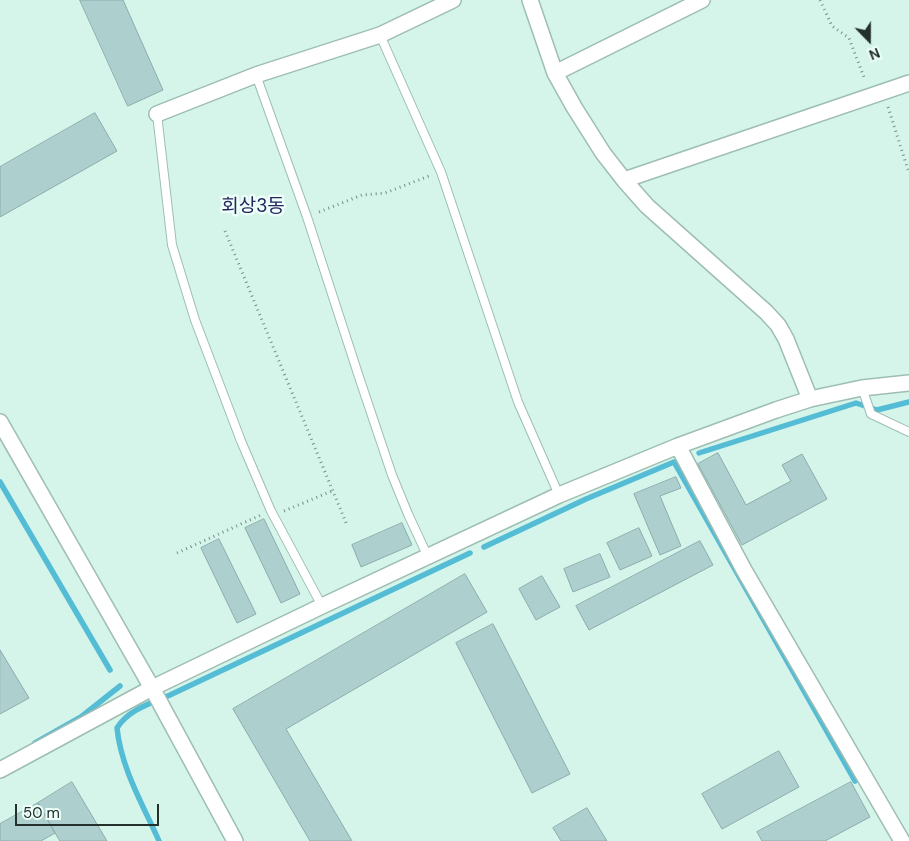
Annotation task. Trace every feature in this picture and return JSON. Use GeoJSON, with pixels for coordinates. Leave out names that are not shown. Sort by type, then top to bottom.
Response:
{"type":"FeatureCollection","features":[{"type":"Feature","properties":{"kind":"street"},"geometry":{"type":"LineString","coordinates":[[157,114],[256,75],[380,35],[453,0]]}},
{"type":"Feature","properties":{"kind":"street"},"geometry":{"type":"LineString","coordinates":[[530,0],[555,73],[602,153],[647,206],[766,312],[778,326],[786,339],[810,399]]}},
{"type":"Feature","properties":{"kind":"street"},"geometry":{"type":"LineString","coordinates":[[555,73],[702,0]]}},
{"type":"Feature","properties":{"kind":"street"},"geometry":{"type":"LineString","coordinates":[[624,180],[909,83]]}},
{"type":"Feature","properties":{"kind":"street"},"geometry":{"type":"LineString","coordinates":[[0,770],[152,688],[558,495],[734,424],[810,399],[862,388],[909,383]]}},
{"type":"Feature","properties":{"kind":"street"},"geometry":{"type":"LineString","coordinates":[[0,422],[152,688],[235,841]]}},
{"type":"Feature","properties":{"kind":"street"},"geometry":{"type":"LineString","coordinates":[[678,446],[744,570],[902,841]]}},
{"type":"Feature","properties":{"kind":"lane"},"geometry":{"type":"LineString","coordinates":[[380,35],[441,172],[518,402],[558,495]]}},
{"type":"Feature","properties":{"kind":"lane"},"geometry":{"type":"LineString","coordinates":[[256,75],[307,217],[392,475],[428,557]]}},
{"type":"Feature","properties":{"kind":"lane"},"geometry":{"type":"LineString","coordinates":[[157,114],[172,245],[195,320],[241,441],[272,513],[322,606]]}},
{"type":"Feature","properties":{"kind":"lane"},"geometry":{"type":"LineString","coordinates":[[862,388],[871,414],[909,432]]}},
{"type":"Feature","properties":{"kind":"path"},"geometry":{"type":"LineString","coordinates":[[820,0],[832,26],[849,38],[877,94],[909,173]]}},
{"type":"Feature","properties":{"kind":"path"},"geometry":{"type":"LineString","coordinates":[[307,217],[362,195],[385,193],[441,172]]}},
{"type":"Feature","properties":{"kind":"path"},"geometry":{"type":"LineString","coordinates":[[225,232],[347,525]]}},
{"type":"Feature","properties":{"kind":"path"},"geometry":{"type":"LineString","coordinates":[[177,553],[272,513],[332,491]]}},
{"type":"Feature","properties":{"kind":"building"},"geometry":{"type":"Polygon","coordinates":[[[80,0],[123,0],[163,90],[128,106],[80,0]]]}},
{"type":"Feature","properties":{"kind":"building"},"geometry":{"type":"Polygon","coordinates":[[[95,113],[117,151],[0,217],[0,167],[95,113]]]}},
{"type":"Feature","properties":{"kind":"building"},"geometry":{"type":"Polygon","coordinates":[[[718,453],[746,505],[791,481],[782,465],[802,454],[827,499],[742,545],[698,464],[718,453]]]}},
{"type":"Feature","properties":{"kind":"building"},"geometry":{"type":"Polygon","coordinates":[[[676,477],[681,488],[660,496],[681,546],[660,555],[634,494],[676,477]]]}},
{"type":"Feature","properties":{"kind":"building"},"geometry":{"type":"Polygon","coordinates":[[[264,519],[300,594],[281,603],[245,528],[264,519]]]}},
{"type":"Feature","properties":{"kind":"building"},"geometry":{"type":"Polygon","coordinates":[[[402,523],[412,545],[361,567],[352,545],[402,523]]]}},
{"type":"Feature","properties":{"kind":"building"},"geometry":{"type":"Polygon","coordinates":[[[639,528],[652,556],[620,570],[607,543],[639,528]]]}},
{"type":"Feature","properties":{"kind":"building"},"geometry":{"type":"Polygon","coordinates":[[[219,539],[256,614],[237,623],[201,548],[219,539]]]}},
{"type":"Feature","properties":{"kind":"building"},"geometry":{"type":"Polygon","coordinates":[[[700,541],[713,565],[589,630],[576,606],[700,541]]]}},
{"type":"Feature","properties":{"kind":"building"},"geometry":{"type":"Polygon","coordinates":[[[600,554],[610,577],[573,592],[564,569],[600,554]]]}},
{"type":"Feature","properties":{"kind":"building"},"geometry":{"type":"Polygon","coordinates":[[[465,574],[487,612],[286,729],[352,841],[310,841],[233,709],[465,574]]]}},
{"type":"Feature","properties":{"kind":"building"},"geometry":{"type":"Polygon","coordinates":[[[542,576],[560,607],[536,620],[519,589],[542,576]]]}},
{"type":"Feature","properties":{"kind":"building"},"geometry":{"type":"Polygon","coordinates":[[[493,624],[570,774],[532,793],[456,643],[493,624]]]}},
{"type":"Feature","properties":{"kind":"building"},"geometry":{"type":"Polygon","coordinates":[[[0,650],[29,698],[0,714],[0,650]]]}},
{"type":"Feature","properties":{"kind":"building"},"geometry":{"type":"Polygon","coordinates":[[[779,751],[799,787],[722,829],[702,794],[779,751]]]}},
{"type":"Feature","properties":{"kind":"building"},"geometry":{"type":"Polygon","coordinates":[[[72,782],[107,841],[60,841],[55,833],[38,803],[72,782]]]}},
{"type":"Feature","properties":{"kind":"building"},"geometry":{"type":"Polygon","coordinates":[[[851,782],[870,817],[825,841],[762,841],[757,832],[851,782]]]}},
{"type":"Feature","properties":{"kind":"building"},"geometry":{"type":"Polygon","coordinates":[[[38,803],[55,833],[41,841],[0,841],[0,824],[38,803]]]}},
{"type":"Feature","properties":{"kind":"building"},"geometry":{"type":"Polygon","coordinates":[[[587,808],[607,841],[561,841],[553,828],[587,808]]]}},
{"type":"Feature","properties":{"kind":"waterway"},"geometry":{"type":"LineString","coordinates":[[699,453],[856,403],[877,410],[909,402]]}},
{"type":"Feature","properties":{"kind":"waterway"},"geometry":{"type":"LineString","coordinates":[[484,547],[586,499],[674,462],[855,781]]}},
{"type":"Feature","properties":{"kind":"waterway"},"geometry":{"type":"LineString","coordinates":[[0,482],[110,670]]}},
{"type":"Feature","properties":{"kind":"waterway"},"geometry":{"type":"LineString","coordinates":[[159,841],[128,772],[119,743],[117,728],[127,716],[148,704],[470,553]]}},
{"type":"Feature","properties":{"kind":"waterway"},"geometry":{"type":"LineString","coordinates":[[35,743],[81,717],[120,686]]}},
{"type":"Feature","properties":{"kind":"district","name":"회상3동"},"geometry":{"type":"Point","coordinates":[253,207]}}]}
